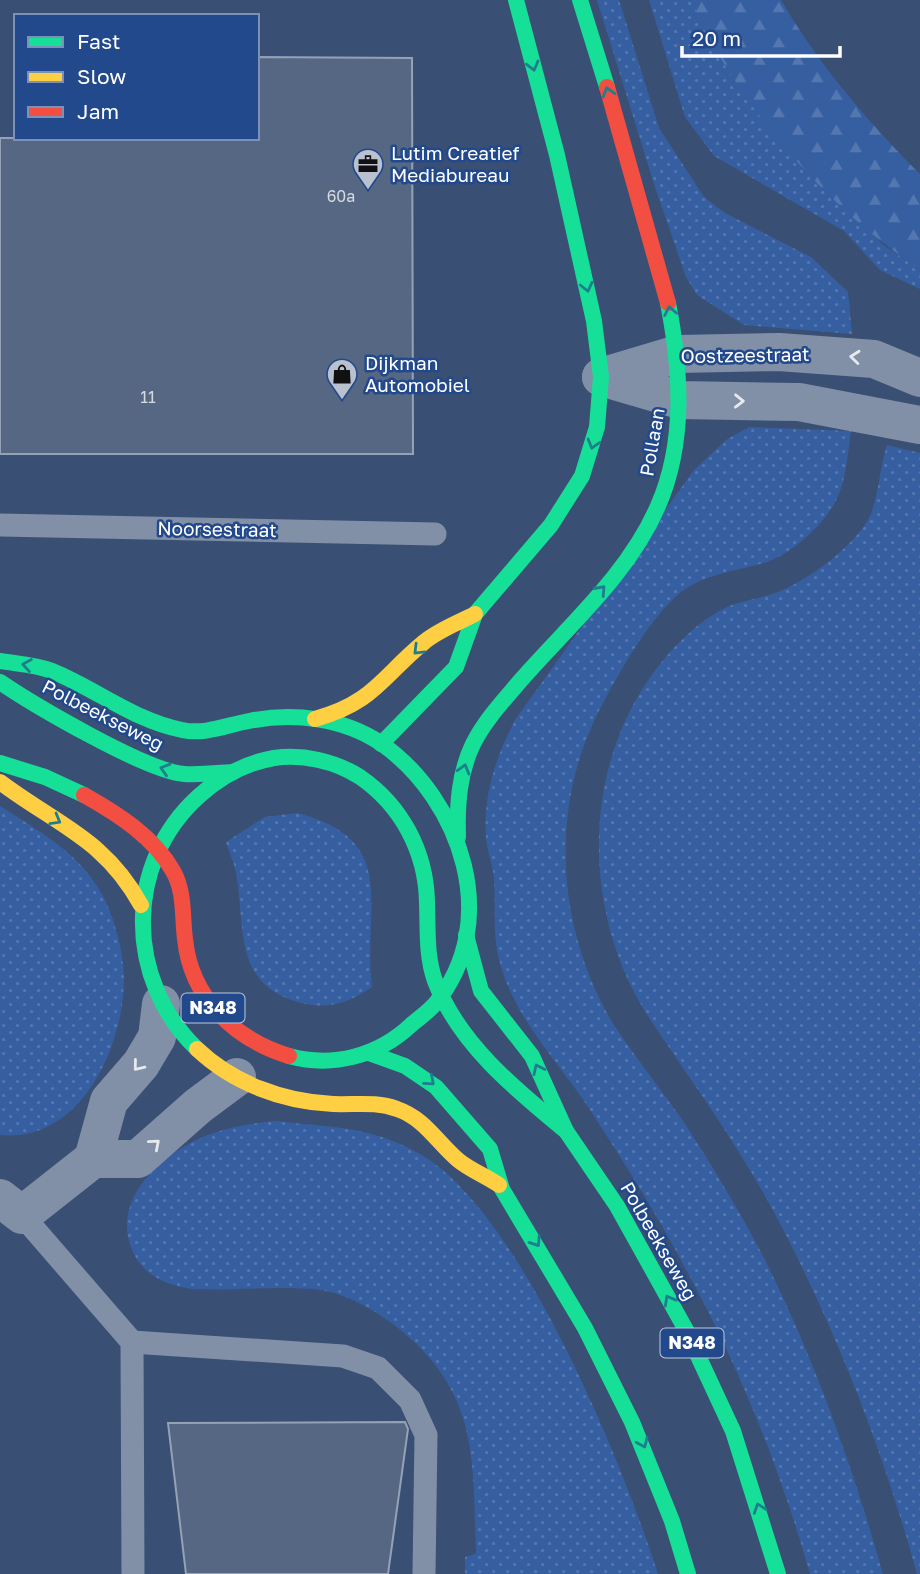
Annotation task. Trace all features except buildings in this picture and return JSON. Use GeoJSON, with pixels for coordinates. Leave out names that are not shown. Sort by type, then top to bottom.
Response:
{"type":"FeatureCollection","features":[{"type":"Feature","properties":{"kind":"main road"},"geometry":{"type":"LineString","coordinates":[[315,719],[342,712],[368,699],[425,642],[475,614],[551,525],[582,476],[597,427],[601,377],[591,308],[557,155],[516,0]]}},
{"type":"Feature","properties":{"kind":"main road","name":"Pollaan"},"geometry":{"type":"LineString","coordinates":[[458,837],[461,779],[474,743],[494,711],[615,575],[646,530],[668,481],[679,428],[678,354],[656,253],[580,0]]}},
{"type":"Feature","properties":{"kind":"main road"},"geometry":{"type":"LineString","coordinates":[[369,751],[401,727],[456,667],[475,614]]}},
{"type":"Feature","properties":{"kind":"main road","name":"Polbeekseweg"},"geometry":{"type":"LineString","coordinates":[[0,661],[48,669],[182,731],[205,731],[279,716],[315,719]]}},
{"type":"Feature","properties":{"kind":"main road","name":"Polbeekseweg"},"geometry":{"type":"LineString","coordinates":[[0,682],[22,697],[152,765],[183,774],[233,772]]}},
{"type":"Feature","properties":{"kind":"main road","name":"N348"},"geometry":{"type":"LineString","coordinates":[[0,763],[29,768],[88,799],[131,824],[157,848],[172,867],[181,888],[188,956],[208,1001],[242,1036],[286,1057],[319,1062],[369,1053],[410,1029],[441,994],[457,966],[466,935],[469,886],[458,837],[433,791],[410,765],[369,751],[349,727],[315,719]]}},
{"type":"Feature","properties":{"kind":"main road","name":"N348"},"geometry":{"type":"LineString","coordinates":[[330,762],[369,751]]}},
{"type":"Feature","properties":{"kind":"main road","name":"N348"},"geometry":{"type":"LineString","coordinates":[[441,994],[428,954],[426,883],[415,841],[387,799],[360,777],[330,762],[281,757],[233,772],[194,797],[157,848],[141,905],[144,957],[161,1004],[194,1048],[249,1071],[295,1100],[386,1105],[415,1117],[458,1160],[499,1185]]}},
{"type":"Feature","properties":{"kind":"main road","name":"N348"},"geometry":{"type":"LineString","coordinates":[[0,782],[21,799],[101,848],[127,877],[141,905]]}},
{"type":"Feature","properties":{"kind":"main road","name":"Polbeekseweg"},"geometry":{"type":"LineString","coordinates":[[466,935],[481,991],[532,1056],[566,1131],[617,1206],[686,1330],[733,1431],[778,1574]]}},
{"type":"Feature","properties":{"kind":"main road","name":"Polbeekseweg"},"geometry":{"type":"LineString","coordinates":[[441,994],[450,1012],[506,1082],[566,1131]]}},
{"type":"Feature","properties":{"kind":"main road","name":"N348"},"geometry":{"type":"LineString","coordinates":[[369,1053],[412,1067],[436,1086],[490,1147],[499,1185],[562,1282],[608,1367],[647,1451],[688,1574]]}},
{"type":"Feature","properties":{"kind":"main road","name":"N348"},"geometry":{"type":"LineString","coordinates":[[249,1071],[286,1057]]}},
{"type":"Feature","properties":{"kind":"street","name":"Oostzeestraat"},"geometry":{"type":"LineString","coordinates":[[601,377],[678,354],[779,352],[874,359],[920,378]]}},
{"type":"Feature","properties":{"kind":"street"},"geometry":{"type":"LineString","coordinates":[[601,377],[680,400],[799,402],[920,425]]}},
{"type":"Feature","properties":{"kind":"street"},"geometry":{"type":"LineString","coordinates":[[93,1159],[109,1101],[141,1064],[157,1037],[161,1004]]}},
{"type":"Feature","properties":{"kind":"street"},"geometry":{"type":"LineString","coordinates":[[11,1206],[93,1159],[138,1159],[249,1071]]}},
{"type":"Feature","properties":{"kind":"lane","name":"Noorsestraat"},"geometry":{"type":"LineString","coordinates":[[0,525],[435,534]]}},
{"type":"Feature","properties":{"kind":"lane"},"geometry":{"type":"LineString","coordinates":[[11,1206],[132,1342],[133,1574]]}},
{"type":"Feature","properties":{"kind":"lane"},"geometry":{"type":"LineString","coordinates":[[132,1342],[343,1356],[378,1368],[410,1400],[426,1435],[424,1574]]}},
{"type":"Feature","properties":{"kind":"green space"},"geometry":{"type":"Polygon","coordinates":[[[597,0],[619,0],[659,128],[704,197],[725,213],[811,257],[848,292],[852,334],[744,325],[697,295],[686,277],[655,187],[597,0]]]}},
{"type":"Feature","properties":{"kind":"green space"},"geometry":{"type":"Polygon","coordinates":[[[649,0],[691,0],[736,82],[882,244],[920,270],[920,289],[880,270],[844,231],[714,156],[685,117],[649,0]]]}},
{"type":"Feature","properties":{"kind":"green space"},"geometry":{"type":"Polygon","coordinates":[[[691,0],[781,0],[811,47],[845,92],[920,174],[920,270],[850,215],[787,150],[733,78],[710,40],[691,0]]]}},
{"type":"Feature","properties":{"kind":"green space"},"geometry":{"type":"Polygon","coordinates":[[[749,427],[851,431],[840,491],[828,513],[798,544],[775,559],[695,583],[674,599],[646,632],[600,710],[578,763],[566,839],[567,878],[572,917],[596,991],[614,1025],[685,1124],[716,1173],[764,1258],[800,1335],[831,1413],[883,1574],[810,1574],[799,1535],[758,1421],[708,1311],[624,1163],[514,1000],[500,963],[496,942],[494,879],[486,837],[487,806],[492,777],[515,720],[694,470],[726,440],[749,427]]]}},
{"type":"Feature","properties":{"kind":"green space"},"geometry":{"type":"Polygon","coordinates":[[[887,445],[920,453],[920,1574],[917,1574],[891,1487],[861,1402],[807,1278],[752,1173],[631,986],[609,925],[599,860],[599,828],[610,764],[628,715],[648,680],[689,633],[721,610],[772,594],[798,582],[827,563],[853,540],[873,509],[887,445]]]}},
{"type":"Feature","properties":{"kind":"green space"},"geometry":{"type":"Polygon","coordinates":[[[0,806],[57,844],[93,881],[103,896],[115,925],[124,978],[122,1005],[106,1060],[75,1107],[54,1123],[29,1133],[0,1135],[0,806]]]}},
{"type":"Feature","properties":{"kind":"green space"},"geometry":{"type":"Polygon","coordinates":[[[297,813],[330,825],[352,840],[364,859],[370,880],[372,987],[347,1001],[330,1005],[312,1005],[279,995],[264,983],[253,969],[246,952],[236,873],[226,842],[265,817],[297,813]]]}},
{"type":"Feature","properties":{"kind":"green space"},"geometry":{"type":"Polygon","coordinates":[[[276,1121],[350,1129],[383,1138],[420,1154],[458,1184],[495,1229],[530,1283],[564,1344],[620,1470],[658,1574],[465,1574],[465,1557],[476,1554],[474,1486],[466,1427],[442,1374],[421,1349],[377,1313],[330,1292],[289,1288],[193,1289],[173,1285],[155,1277],[141,1265],[131,1247],[127,1228],[129,1210],[136,1193],[160,1164],[192,1142],[208,1135],[276,1121]]]}},
{"type":"Feature","properties":{"kind":"traffic: fast"},"geometry":{"type":"LineString","coordinates":[[381,744],[456,667],[475,614],[551,525],[582,476],[597,427],[601,377],[594,321],[557,155],[516,0]]}},
{"type":"Feature","properties":{"kind":"traffic: fast"},"geometry":{"type":"LineString","coordinates":[[580,0],[607,87]]}},
{"type":"Feature","properties":{"kind":"traffic: fast"},"geometry":{"type":"LineString","coordinates":[[458,837],[462,778],[468,755],[478,735],[508,695],[614,577],[631,555],[658,506],[667,482],[677,431],[678,380],[668,303]]}},
{"type":"Feature","properties":{"kind":"traffic: fast"},"geometry":{"type":"LineString","coordinates":[[0,661],[52,671],[148,720],[182,730],[208,730],[283,717],[318,719],[351,728],[382,744],[410,768],[433,797],[451,829],[464,864],[469,900],[467,937],[455,972],[435,1004],[384,1045],[354,1057],[338,1060],[322,1061],[289,1056]]}},
{"type":"Feature","properties":{"kind":"traffic: fast"},"geometry":{"type":"LineString","coordinates":[[0,682],[63,720],[144,762],[184,774],[233,772]]}},
{"type":"Feature","properties":{"kind":"traffic: fast"},"geometry":{"type":"LineString","coordinates":[[197,1049],[173,1021],[156,990],[146,956],[143,922],[146,887],[157,854],[174,823],[199,796],[224,777],[253,763],[274,758],[318,760],[360,777],[375,789],[399,816],[409,832],[422,865],[426,883],[430,962],[445,1004],[491,1064],[566,1131]]}},
{"type":"Feature","properties":{"kind":"traffic: fast"},"geometry":{"type":"LineString","coordinates":[[0,763],[45,777],[84,795]]}},
{"type":"Feature","properties":{"kind":"traffic: fast"},"geometry":{"type":"LineString","coordinates":[[466,935],[481,991],[532,1056],[566,1131],[617,1206],[686,1330],[733,1431],[778,1574]]}},
{"type":"Feature","properties":{"kind":"traffic: fast"},"geometry":{"type":"LineString","coordinates":[[369,1053],[405,1066],[436,1087],[490,1149],[502,1189],[585,1328],[632,1422],[672,1521],[688,1574]]}},
{"type":"Feature","properties":{"kind":"traffic: slow"},"geometry":{"type":"LineString","coordinates":[[315,719],[335,713],[364,697],[429,638],[475,614]]}},
{"type":"Feature","properties":{"kind":"traffic: slow"},"geometry":{"type":"LineString","coordinates":[[0,782],[96,848],[112,864],[141,905]]}},
{"type":"Feature","properties":{"kind":"traffic: slow"},"geometry":{"type":"LineString","coordinates":[[197,1049],[226,1072],[277,1095],[333,1104],[381,1105],[407,1113],[423,1124],[458,1160],[499,1185]]}},
{"type":"Feature","properties":{"kind":"traffic: jam"},"geometry":{"type":"LineString","coordinates":[[607,87],[668,303]]}},
{"type":"Feature","properties":{"kind":"traffic: jam"},"geometry":{"type":"LineString","coordinates":[[84,795],[122,818],[145,837],[156,847],[173,871],[181,896],[189,960],[206,997],[219,1013],[250,1039],[289,1056]]}},
{"type":"Feature","properties":{"kind":"place","name":"Lutim Creatief Mediabureau"},"geometry":{"type":"Point","coordinates":[368,191]}},
{"type":"Feature","properties":{"kind":"place","name":"Dijkman Automobiel"},"geometry":{"type":"Point","coordinates":[342,401]}}]}
